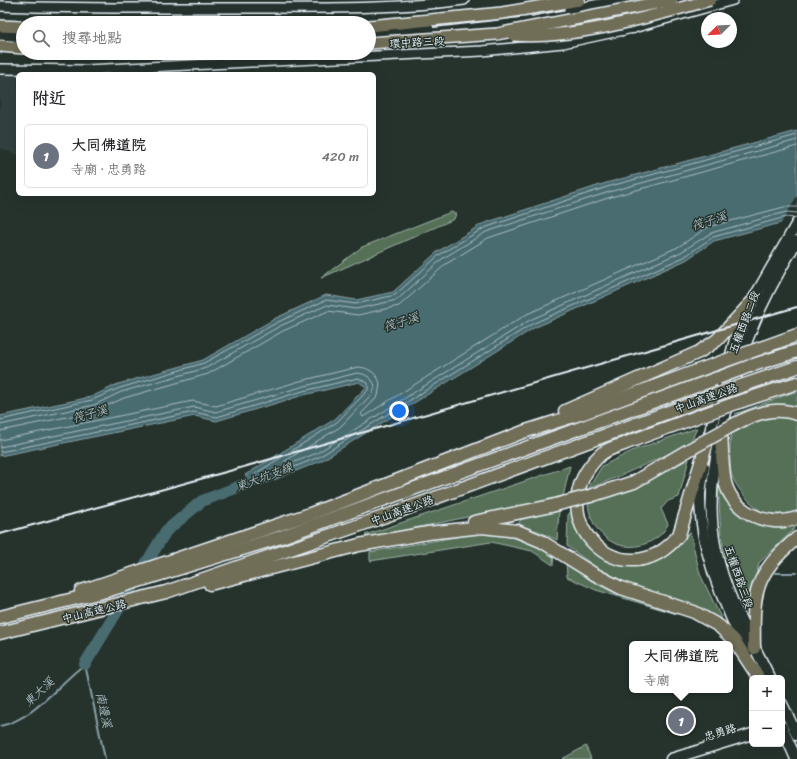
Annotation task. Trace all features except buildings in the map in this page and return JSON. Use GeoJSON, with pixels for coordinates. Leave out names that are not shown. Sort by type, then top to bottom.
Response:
{"type":"FeatureCollection","features":[{"type":"Feature","properties":{"kind":"highway"},"geometry":{"type":"LineString","coordinates":[[502,13],[529,1],[535,0]]}},
{"type":"Feature","properties":{"kind":"highway"},"geometry":{"type":"LineString","coordinates":[[376,25],[502,13],[579,0]]}},
{"type":"Feature","properties":{"kind":"highway"},"geometry":{"type":"LineString","coordinates":[[497,34],[672,0]]}},
{"type":"Feature","properties":{"kind":"highway"},"geometry":{"type":"LineString","coordinates":[[376,43],[497,34],[545,36],[588,30],[710,0]]}},
{"type":"Feature","properties":{"kind":"highway"},"geometry":{"type":"LineString","coordinates":[[3,26],[16,27]]}},
{"type":"Feature","properties":{"kind":"highway"},"geometry":{"type":"LineString","coordinates":[[0,46],[16,47]]}},
{"type":"Feature","properties":{"kind":"highway"},"geometry":{"type":"LineString","coordinates":[[523,432],[699,352],[717,340],[750,303]]}},
{"type":"Feature","properties":{"kind":"highway"},"geometry":{"type":"LineString","coordinates":[[46,606],[85,589],[113,580],[175,566],[523,432],[604,405],[797,335]]}},
{"type":"Feature","properties":{"kind":"highway","name":"中山高速公路"},"geometry":{"type":"LineString","coordinates":[[0,617],[106,591],[175,566],[281,537],[750,366],[797,351]]}},
{"type":"Feature","properties":{"kind":"highway","name":"中山高速公路"},"geometry":{"type":"LineString","coordinates":[[0,633],[91,612],[166,592],[394,513],[715,395],[797,367]]}},
{"type":"Feature","properties":{"kind":"highway"},"geometry":{"type":"LineString","coordinates":[[706,446],[679,535],[671,546],[650,557],[629,560],[609,555],[597,547],[587,537],[578,517],[577,495],[585,474],[600,455],[650,434],[797,383]]}},
{"type":"Feature","properties":{"kind":"highway"},"geometry":{"type":"LineString","coordinates":[[166,592],[227,580],[359,545],[428,533],[590,496],[634,482],[752,415],[772,410],[786,411],[797,414]]}},
{"type":"Feature","properties":{"kind":"highway"},"geometry":{"type":"LineString","coordinates":[[721,431],[724,478],[728,490],[736,502],[753,516],[767,521],[781,522],[797,518]]}},
{"type":"Feature","properties":{"kind":"highway"},"geometry":{"type":"LineString","coordinates":[[428,533],[482,527],[530,534],[594,574],[621,588],[694,612],[719,626],[734,640],[757,675]]}},
{"type":"Feature","properties":{"kind":"highway"},"geometry":{"type":"LineString","coordinates":[[754,648],[753,605],[758,585],[768,566],[782,550],[797,538]]}},
{"type":"Feature","properties":{"kind":"main road"},"geometry":{"type":"LineString","coordinates":[[620,2],[633,28]]}},
{"type":"Feature","properties":{"kind":"main road"},"geometry":{"type":"LineString","coordinates":[[620,2],[622,30]]}},
{"type":"Feature","properties":{"kind":"main road"},"geometry":{"type":"LineString","coordinates":[[776,267],[797,223]]}},
{"type":"Feature","properties":{"kind":"main road"},"geometry":{"type":"LineString","coordinates":[[776,267],[797,241]]}},
{"type":"Feature","properties":{"kind":"main road","name":"五權西路二段"},"geometry":{"type":"LineString","coordinates":[[706,446],[731,353],[750,303],[776,267]]}},
{"type":"Feature","properties":{"kind":"main road","name":"五權西路二段"},"geometry":{"type":"LineString","coordinates":[[721,431],[748,338],[776,267]]}},
{"type":"Feature","properties":{"kind":"main road","name":"五權西路三段"},"geometry":{"type":"LineString","coordinates":[[721,431],[712,489],[712,521],[716,550],[733,601],[754,648],[768,675]]}},
{"type":"Feature","properties":{"kind":"main road","name":"五權西路三段"},"geometry":{"type":"LineString","coordinates":[[706,446],[700,494],[706,546],[722,598],[758,675]]}},
{"type":"Feature","properties":{"kind":"main road"},"geometry":{"type":"LineString","coordinates":[[784,711],[796,759]]}},
{"type":"Feature","properties":{"kind":"main road"},"geometry":{"type":"LineString","coordinates":[[788,725],[797,735]]}},
{"type":"Feature","properties":{"kind":"main road","name":"忠勇路"},"geometry":{"type":"LineString","coordinates":[[671,759],[749,735]]}},
{"type":"Feature","properties":{"kind":"street"},"geometry":{"type":"LineString","coordinates":[[0,6],[58,8],[341,8],[436,4],[464,0]]}},
{"type":"Feature","properties":{"kind":"street","name":"環中路三段"},"geometry":{"type":"LineString","coordinates":[[376,33],[422,30],[534,17],[620,2],[644,0]]}},
{"type":"Feature","properties":{"kind":"street","name":"環中路三段"},"geometry":{"type":"LineString","coordinates":[[376,56],[482,51],[563,43],[633,28],[733,0]]}},
{"type":"Feature","properties":{"kind":"street","name":"環中路三段"},"geometry":{"type":"LineString","coordinates":[[376,37],[422,34],[534,21],[620,2]]}},
{"type":"Feature","properties":{"kind":"street"},"geometry":{"type":"LineString","coordinates":[[0,35],[16,36]]}},
{"type":"Feature","properties":{"kind":"street"},"geometry":{"type":"LineString","coordinates":[[0,41],[16,42]]}},
{"type":"Feature","properties":{"kind":"street","name":"環中路三段"},"geometry":{"type":"LineString","coordinates":[[0,69],[86,70],[294,60]]}},
{"type":"Feature","properties":{"kind":"shaded area"},"geometry":{"type":"Polygon","coordinates":[[[0,69],[161,72],[16,72],[16,154],[0,148],[0,69]]]}},
{"type":"Feature","properties":{"kind":"green space"},"geometry":{"type":"Polygon","coordinates":[[[451,212],[456,214],[454,219],[321,278],[362,247],[451,212]]]}},
{"type":"Feature","properties":{"kind":"green space"},"geometry":{"type":"Polygon","coordinates":[[[797,391],[797,407],[776,404],[735,414],[797,391]]]}},
{"type":"Feature","properties":{"kind":"green space"},"geometry":{"type":"Polygon","coordinates":[[[784,415],[797,420],[797,511],[785,514],[772,514],[763,512],[754,506],[744,495],[732,477],[730,467],[731,434],[767,417],[784,415]]]}},
{"type":"Feature","properties":{"kind":"green space"},"geometry":{"type":"Polygon","coordinates":[[[697,428],[690,444],[588,489],[602,466],[634,450],[697,428]]]}},
{"type":"Feature","properties":{"kind":"green space"},"geometry":{"type":"Polygon","coordinates":[[[689,459],[679,497],[668,501],[661,509],[668,524],[659,536],[647,543],[635,546],[624,546],[613,542],[604,536],[596,527],[591,516],[588,503],[638,486],[689,459]]]}},
{"type":"Feature","properties":{"kind":"green space"},"geometry":{"type":"Polygon","coordinates":[[[570,466],[563,497],[367,538],[365,535],[570,466]]]}},
{"type":"Feature","properties":{"kind":"green space"},"geometry":{"type":"Polygon","coordinates":[[[718,483],[735,507],[767,525],[797,526],[759,563],[751,600],[746,602],[726,561],[721,536],[718,483]]]}},
{"type":"Feature","properties":{"kind":"green space"},"geometry":{"type":"Polygon","coordinates":[[[559,511],[557,540],[538,531],[518,525],[521,519],[559,511]]]}},
{"type":"Feature","properties":{"kind":"green space"},"geometry":{"type":"Polygon","coordinates":[[[571,511],[587,546],[626,565],[655,559],[673,549],[690,532],[700,574],[723,622],[701,608],[644,592],[600,570],[567,546],[568,515],[571,511]]]}},
{"type":"Feature","properties":{"kind":"green space"},"geometry":{"type":"Polygon","coordinates":[[[490,531],[546,548],[554,552],[553,565],[532,551],[491,542],[370,561],[370,552],[490,531]]]}},
{"type":"Feature","properties":{"kind":"green space"},"geometry":{"type":"Polygon","coordinates":[[[566,561],[681,613],[677,614],[596,590],[567,577],[566,561]]]}},
{"type":"Feature","properties":{"kind":"green space"},"geometry":{"type":"Polygon","coordinates":[[[586,746],[591,759],[562,759],[586,746]]]}},
{"type":"Feature","properties":{"kind":"water","name":"筏子溪"},"geometry":{"type":"Polygon","coordinates":[[[797,131],[797,223],[788,221],[714,241],[686,260],[534,328],[321,461],[261,485],[245,475],[335,419],[366,387],[359,382],[304,395],[216,421],[195,416],[0,456],[0,416],[91,397],[118,384],[203,360],[276,318],[326,295],[356,300],[393,292],[437,252],[482,224],[606,183],[797,131]]]}},
{"type":"Feature","properties":{"kind":"pier"},"geometry":{"type":"Polygon","coordinates":[[[797,196],[797,225],[788,223],[780,225],[797,196]]]}},
{"type":"Feature","properties":{"kind":"waterway","name":"東大坑支線"},"geometry":{"type":"LineString","coordinates":[[85,664],[166,531],[202,501],[269,475]]}},
{"type":"Feature","properties":{"kind":"waterway"},"geometry":{"type":"LineString","coordinates":[[775,573],[797,573]]}},
{"type":"Feature","properties":{"kind":"waterway","name":"東大溪"},"geometry":{"type":"LineString","coordinates":[[0,726],[25,716],[46,700],[85,664],[105,759]]}},
{"type":"Feature","properties":{"kind":"railway"},"geometry":{"type":"LineString","coordinates":[[0,534],[233,470],[797,307]]}},
{"type":"Feature","properties":{"kind":"place","name":"大同佛道院"},"geometry":{"type":"Point","coordinates":[681,721]}},
{"type":"Feature","properties":{"kind":"water label","name":"南邊溪"},"geometry":{"type":"Point","coordinates":[104,710]}}]}
